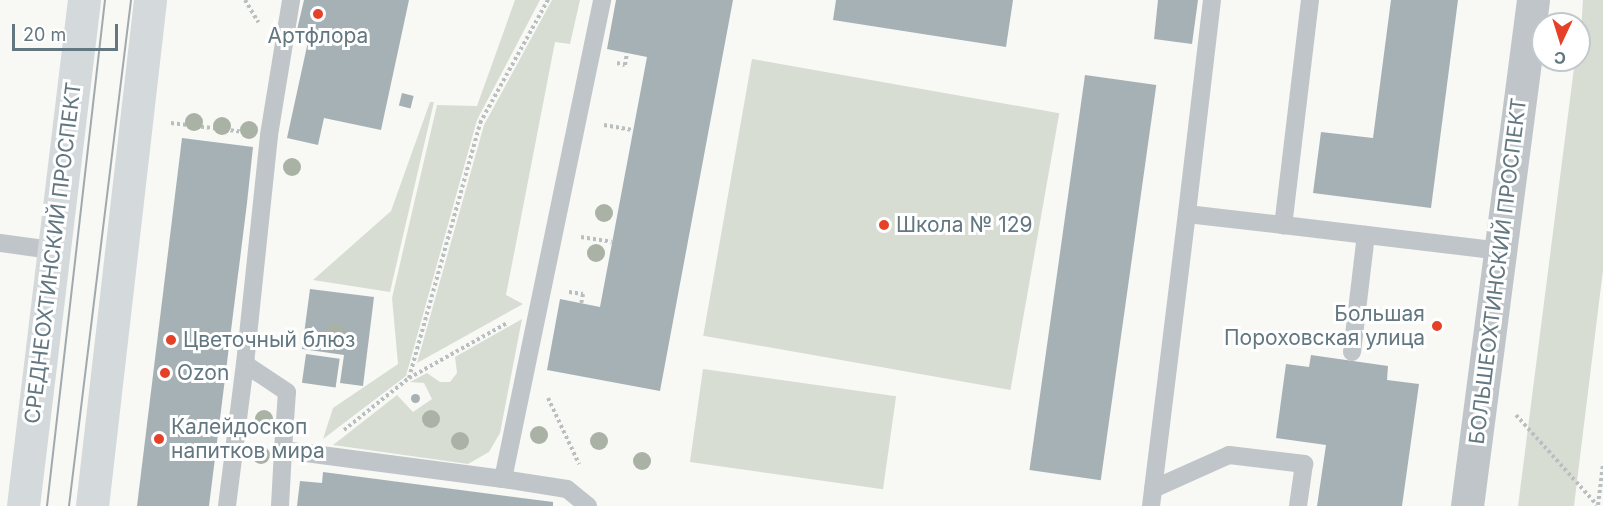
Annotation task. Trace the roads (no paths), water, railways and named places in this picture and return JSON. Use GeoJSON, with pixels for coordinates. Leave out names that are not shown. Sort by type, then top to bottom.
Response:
{"type":"FeatureCollection","features":[{"type":"Feature","properties":{"kind":"main road","name":"СРЕДНЕОХТИНСКИЙ ПРОСПЕКТ"},"geometry":{"type":"LineString","coordinates":[[23,506],[52,250],[84,0]]}},
{"type":"Feature","properties":{"kind":"main road"},"geometry":{"type":"LineString","coordinates":[[92,506],[150,0]]}},
{"type":"Feature","properties":{"kind":"street","name":"БОЛЬШЕОХТИНСКИЙ ПРОСПЕКТ"},"geometry":{"type":"LineString","coordinates":[[1467,506],[1533,0]]}},
{"type":"Feature","properties":{"kind":"lane"},"geometry":{"type":"LineString","coordinates":[[227,506],[245,364],[268,135],[291,0]]}},
{"type":"Feature","properties":{"kind":"lane"},"geometry":{"type":"LineString","coordinates":[[503,479],[602,0]]}},
{"type":"Feature","properties":{"kind":"lane"},"geometry":{"type":"LineString","coordinates":[[1152,497],[1212,0]]}},
{"type":"Feature","properties":{"kind":"lane"},"geometry":{"type":"LineString","coordinates":[[1283,225],[1310,0]]}},
{"type":"Feature","properties":{"kind":"lane"},"geometry":{"type":"LineString","coordinates":[[1187,214],[1501,251]]}},
{"type":"Feature","properties":{"kind":"lane"},"geometry":{"type":"LineString","coordinates":[[1352,352],[1366,235]]}},
{"type":"Feature","properties":{"kind":"lane"},"geometry":{"type":"LineString","coordinates":[[0,243],[52,250]]}},
{"type":"Feature","properties":{"kind":"lane"},"geometry":{"type":"LineString","coordinates":[[245,364],[287,392],[279,506]]}},
{"type":"Feature","properties":{"kind":"lane"},"geometry":{"type":"LineString","coordinates":[[284,450],[567,489],[588,506]]}},
{"type":"Feature","properties":{"kind":"lane"},"geometry":{"type":"LineString","coordinates":[[1152,497],[1230,455],[1304,464],[1298,506]]}},
{"type":"Feature","properties":{"kind":"tram line"},"geometry":{"type":"LineString","coordinates":[[47,506],[105,0]]}},
{"type":"Feature","properties":{"kind":"tram line"},"geometry":{"type":"LineString","coordinates":[[69,506],[131,0]]}},
{"type":"Feature","properties":{"kind":"place","name":"Артфлора"},"geometry":{"type":"Point","coordinates":[318,14]}},
{"type":"Feature","properties":{"kind":"place","name":"Школа № 129"},"geometry":{"type":"Point","coordinates":[884,225]}},
{"type":"Feature","properties":{"kind":"place","name":"Большая Пороховская улица"},"geometry":{"type":"Point","coordinates":[1437,326]}},
{"type":"Feature","properties":{"kind":"place","name":"Цветочный блюз"},"geometry":{"type":"Point","coordinates":[171,340]}},
{"type":"Feature","properties":{"kind":"place","name":"Ozon"},"geometry":{"type":"Point","coordinates":[165,373]}},
{"type":"Feature","properties":{"kind":"place","name":"Калейдоскоп напитков мира"},"geometry":{"type":"Point","coordinates":[159,439]}}]}
